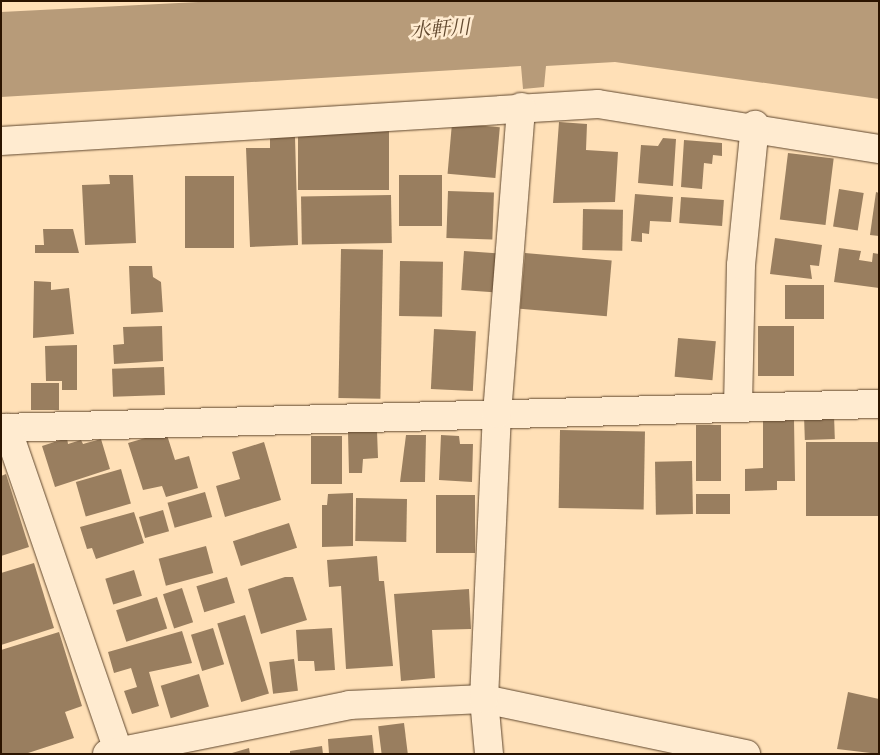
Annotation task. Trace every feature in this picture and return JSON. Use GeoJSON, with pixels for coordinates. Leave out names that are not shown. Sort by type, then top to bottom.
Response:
{"type":"FeatureCollection","features":[{"type":"Feature","properties":{"kind":"street"},"geometry":{"type":"LineString","coordinates":[[1,141],[521,107],[598,104],[755,125],[879,148]]}},
{"type":"Feature","properties":{"kind":"street"},"geometry":{"type":"LineString","coordinates":[[489,754],[484,699],[497,414],[521,107]]}},
{"type":"Feature","properties":{"kind":"street"},"geometry":{"type":"LineString","coordinates":[[738,407],[741,265],[755,125]]}},
{"type":"Feature","properties":{"kind":"street"},"geometry":{"type":"LineString","coordinates":[[746,754],[484,699],[349,705],[114,752],[4,428],[879,404]]}},
{"type":"Feature","properties":{"kind":"water","name":"水軒川"},"geometry":{"type":"Polygon","coordinates":[[[218,1],[879,1],[879,99],[615,62],[546,66],[544,87],[523,89],[521,66],[1,97],[1,12],[218,1]]]}},
{"type":"Feature","properties":{"kind":"building"},"geometry":{"type":"Polygon","coordinates":[[[559,122],[587,124],[586,150],[618,152],[615,202],[553,203],[559,122]]]}},
{"type":"Feature","properties":{"kind":"building"},"geometry":{"type":"Polygon","coordinates":[[[452,123],[500,127],[495,178],[448,174],[452,123]]]}},
{"type":"Feature","properties":{"kind":"building"},"geometry":{"type":"Polygon","coordinates":[[[298,131],[389,131],[389,190],[298,190],[298,131]]]}},
{"type":"Feature","properties":{"kind":"building"},"geometry":{"type":"Polygon","coordinates":[[[295,137],[298,245],[250,247],[246,148],[270,148],[270,138],[295,137]]]}},
{"type":"Feature","properties":{"kind":"building"},"geometry":{"type":"Polygon","coordinates":[[[663,138],[676,139],[673,186],[638,183],[641,145],[658,146],[663,138]]]}},
{"type":"Feature","properties":{"kind":"building"},"geometry":{"type":"Polygon","coordinates":[[[684,140],[722,143],[722,156],[713,155],[712,164],[704,163],[702,189],[681,187],[684,140]]]}},
{"type":"Feature","properties":{"kind":"building"},"geometry":{"type":"Polygon","coordinates":[[[788,153],[834,159],[825,225],[780,220],[788,153]]]}},
{"type":"Feature","properties":{"kind":"building"},"geometry":{"type":"Polygon","coordinates":[[[109,175],[133,175],[136,243],[85,245],[82,185],[110,184],[109,175]]]}},
{"type":"Feature","properties":{"kind":"building"},"geometry":{"type":"Polygon","coordinates":[[[399,175],[442,175],[442,226],[399,226],[399,175]]]}},
{"type":"Feature","properties":{"kind":"building"},"geometry":{"type":"Polygon","coordinates":[[[185,176],[234,176],[234,248],[185,248],[185,176]]]}},
{"type":"Feature","properties":{"kind":"building"},"geometry":{"type":"Polygon","coordinates":[[[839,189],[864,193],[858,230],[833,227],[839,189]]]}},
{"type":"Feature","properties":{"kind":"building"},"geometry":{"type":"Polygon","coordinates":[[[448,191],[494,193],[492,240],[446,238],[448,191]]]}},
{"type":"Feature","properties":{"kind":"building"},"geometry":{"type":"Polygon","coordinates":[[[876,192],[879,193],[879,236],[870,235],[876,192]]]}},
{"type":"Feature","properties":{"kind":"building"},"geometry":{"type":"Polygon","coordinates":[[[635,194],[673,197],[671,222],[650,221],[649,234],[642,233],[642,242],[631,241],[635,194]]]}},
{"type":"Feature","properties":{"kind":"building"},"geometry":{"type":"Polygon","coordinates":[[[391,195],[392,243],[302,245],[301,197],[391,195]]]}},
{"type":"Feature","properties":{"kind":"building"},"geometry":{"type":"Polygon","coordinates":[[[681,197],[724,200],[722,226],[679,223],[681,197]]]}},
{"type":"Feature","properties":{"kind":"building"},"geometry":{"type":"Polygon","coordinates":[[[583,209],[623,210],[622,251],[582,250],[583,209]]]}},
{"type":"Feature","properties":{"kind":"building"},"geometry":{"type":"Polygon","coordinates":[[[43,229],[73,229],[79,253],[35,253],[35,245],[44,245],[43,229]]]}},
{"type":"Feature","properties":{"kind":"building"},"geometry":{"type":"Polygon","coordinates":[[[775,238],[822,245],[819,266],[810,265],[812,279],[770,274],[775,238]]]}},
{"type":"Feature","properties":{"kind":"building"},"geometry":{"type":"Polygon","coordinates":[[[839,248],[861,251],[859,260],[872,262],[873,253],[879,254],[879,288],[834,282],[839,248]]]}},
{"type":"Feature","properties":{"kind":"building"},"geometry":{"type":"Polygon","coordinates":[[[341,249],[383,250],[380,399],[338,398],[341,249]]]}},
{"type":"Feature","properties":{"kind":"building"},"geometry":{"type":"Polygon","coordinates":[[[464,251],[496,253],[493,292],[461,290],[464,251]]]}},
{"type":"Feature","properties":{"kind":"building"},"geometry":{"type":"Polygon","coordinates":[[[525,253],[612,261],[607,316],[520,309],[525,253]]]}},
{"type":"Feature","properties":{"kind":"building"},"geometry":{"type":"Polygon","coordinates":[[[400,261],[443,262],[442,317],[399,316],[400,261]]]}},
{"type":"Feature","properties":{"kind":"building"},"geometry":{"type":"Polygon","coordinates":[[[129,266],[152,266],[153,277],[161,282],[163,312],[131,314],[129,266]]]}},
{"type":"Feature","properties":{"kind":"building"},"geometry":{"type":"Polygon","coordinates":[[[34,281],[51,282],[51,290],[69,288],[74,334],[33,338],[34,281]]]}},
{"type":"Feature","properties":{"kind":"building"},"geometry":{"type":"Polygon","coordinates":[[[785,285],[824,285],[824,319],[785,319],[785,285]]]}},
{"type":"Feature","properties":{"kind":"building"},"geometry":{"type":"Polygon","coordinates":[[[162,326],[163,361],[114,364],[113,345],[124,344],[123,327],[162,326]]]}},
{"type":"Feature","properties":{"kind":"building"},"geometry":{"type":"Polygon","coordinates":[[[758,326],[794,326],[794,376],[758,376],[758,326]]]}},
{"type":"Feature","properties":{"kind":"building"},"geometry":{"type":"Polygon","coordinates":[[[434,329],[476,331],[473,391],[431,389],[434,329]]]}},
{"type":"Feature","properties":{"kind":"building"},"geometry":{"type":"Polygon","coordinates":[[[678,338],[716,341],[712,380],[675,377],[678,338]]]}},
{"type":"Feature","properties":{"kind":"building"},"geometry":{"type":"Polygon","coordinates":[[[77,345],[77,390],[62,390],[62,381],[46,381],[45,346],[77,345]]]}},
{"type":"Feature","properties":{"kind":"building"},"geometry":{"type":"Polygon","coordinates":[[[164,367],[165,395],[113,397],[112,369],[164,367]]]}},
{"type":"Feature","properties":{"kind":"building"},"geometry":{"type":"Polygon","coordinates":[[[31,383],[59,383],[59,410],[31,410],[31,383]]]}},
{"type":"Feature","properties":{"kind":"building"},"geometry":{"type":"Polygon","coordinates":[[[834,415],[835,439],[805,440],[804,416],[834,415]]]}},
{"type":"Feature","properties":{"kind":"building"},"geometry":{"type":"Polygon","coordinates":[[[794,420],[795,481],[777,481],[777,490],[745,491],[745,469],[763,468],[763,421],[794,420]]]}},
{"type":"Feature","properties":{"kind":"building"},"geometry":{"type":"Polygon","coordinates":[[[696,425],[721,425],[721,481],[696,481],[696,425]]]}},
{"type":"Feature","properties":{"kind":"building"},"geometry":{"type":"Polygon","coordinates":[[[560,430],[645,431],[644,509],[559,508],[560,430]]]}},
{"type":"Feature","properties":{"kind":"building"},"geometry":{"type":"Polygon","coordinates":[[[377,431],[378,458],[363,459],[362,473],[349,473],[348,432],[377,431]]]}},
{"type":"Feature","properties":{"kind":"building"},"geometry":{"type":"Polygon","coordinates":[[[166,432],[175,460],[189,456],[198,488],[166,497],[162,486],[143,490],[128,443],[166,432]]]}},
{"type":"Feature","properties":{"kind":"building"},"geometry":{"type":"Polygon","coordinates":[[[406,435],[426,435],[425,482],[400,482],[406,435]]]}},
{"type":"Feature","properties":{"kind":"building"},"geometry":{"type":"Polygon","coordinates":[[[441,435],[459,436],[460,444],[473,444],[472,482],[439,480],[441,435]]]}},
{"type":"Feature","properties":{"kind":"building"},"geometry":{"type":"Polygon","coordinates":[[[311,436],[342,436],[342,484],[311,484],[311,436]]]}},
{"type":"Feature","properties":{"kind":"building"},"geometry":{"type":"Polygon","coordinates":[[[67,438],[68,444],[81,440],[83,444],[101,439],[110,469],[55,487],[42,446],[67,438]]]}},
{"type":"Feature","properties":{"kind":"building"},"geometry":{"type":"Polygon","coordinates":[[[264,442],[281,500],[225,517],[216,486],[240,479],[232,452],[264,442]]]}},
{"type":"Feature","properties":{"kind":"building"},"geometry":{"type":"Polygon","coordinates":[[[806,442],[878,442],[878,516],[806,516],[806,442]]]}},
{"type":"Feature","properties":{"kind":"building"},"geometry":{"type":"Polygon","coordinates":[[[692,461],[693,514],[656,515],[655,462],[692,461]]]}},
{"type":"Feature","properties":{"kind":"building"},"geometry":{"type":"Polygon","coordinates":[[[121,469],[131,504],[86,517],[76,482],[121,469]]]}},
{"type":"Feature","properties":{"kind":"building"},"geometry":{"type":"Polygon","coordinates":[[[6,474],[29,547],[1,556],[1,476],[6,474]]]}},
{"type":"Feature","properties":{"kind":"building"},"geometry":{"type":"Polygon","coordinates":[[[205,492],[212,517],[175,528],[168,503],[205,492]]]}},
{"type":"Feature","properties":{"kind":"building"},"geometry":{"type":"Polygon","coordinates":[[[353,493],[353,546],[322,547],[322,505],[327,505],[328,494],[353,493]]]}},
{"type":"Feature","properties":{"kind":"building"},"geometry":{"type":"Polygon","coordinates":[[[696,494],[730,494],[730,514],[696,514],[696,494]]]}},
{"type":"Feature","properties":{"kind":"building"},"geometry":{"type":"Polygon","coordinates":[[[436,495],[475,495],[475,553],[436,553],[436,495]]]}},
{"type":"Feature","properties":{"kind":"building"},"geometry":{"type":"Polygon","coordinates":[[[356,498],[407,499],[406,542],[355,541],[356,498]]]}},
{"type":"Feature","properties":{"kind":"building"},"geometry":{"type":"Polygon","coordinates":[[[163,510],[169,531],[145,538],[139,517],[163,510]]]}},
{"type":"Feature","properties":{"kind":"building"},"geometry":{"type":"Polygon","coordinates":[[[134,512],[144,543],[96,559],[92,548],[87,549],[80,527],[134,512]]]}},
{"type":"Feature","properties":{"kind":"building"},"geometry":{"type":"Polygon","coordinates":[[[289,523],[297,548],[241,566],[233,541],[289,523]]]}},
{"type":"Feature","properties":{"kind":"building"},"geometry":{"type":"Polygon","coordinates":[[[206,546],[213,573],[166,586],[159,559],[206,546]]]}},
{"type":"Feature","properties":{"kind":"building"},"geometry":{"type":"Polygon","coordinates":[[[377,556],[379,581],[384,581],[393,666],[346,669],[341,586],[329,587],[327,560],[377,556]]]}},
{"type":"Feature","properties":{"kind":"building"},"geometry":{"type":"Polygon","coordinates":[[[34,563],[54,628],[1,645],[1,573],[34,563]]]}},
{"type":"Feature","properties":{"kind":"building"},"geometry":{"type":"Polygon","coordinates":[[[134,570],[142,596],[113,605],[105,579],[134,570]]]}},
{"type":"Feature","properties":{"kind":"building"},"geometry":{"type":"Polygon","coordinates":[[[227,577],[235,603],[204,612],[196,586],[227,577]]]}},
{"type":"Feature","properties":{"kind":"building"},"geometry":{"type":"Polygon","coordinates":[[[285,577],[293,577],[307,620],[261,634],[248,589],[285,577]]]}},
{"type":"Feature","properties":{"kind":"building"},"geometry":{"type":"Polygon","coordinates":[[[182,588],[193,622],[174,628],[163,594],[182,588]]]}},
{"type":"Feature","properties":{"kind":"building"},"geometry":{"type":"Polygon","coordinates":[[[469,589],[471,629],[432,630],[435,678],[401,681],[394,594],[469,589]]]}},
{"type":"Feature","properties":{"kind":"building"},"geometry":{"type":"Polygon","coordinates":[[[157,597],[167,628],[126,642],[116,610],[157,597]]]}},
{"type":"Feature","properties":{"kind":"building"},"geometry":{"type":"Polygon","coordinates":[[[245,615],[269,693],[241,702],[217,623],[245,615]]]}},
{"type":"Feature","properties":{"kind":"building"},"geometry":{"type":"Polygon","coordinates":[[[213,628],[224,664],[202,671],[191,635],[213,628]]]}},
{"type":"Feature","properties":{"kind":"building"},"geometry":{"type":"Polygon","coordinates":[[[332,628],[335,670],[315,671],[314,661],[298,661],[296,630],[332,628]]]}},
{"type":"Feature","properties":{"kind":"building"},"geometry":{"type":"Polygon","coordinates":[[[182,631],[192,663],[149,672],[159,706],[132,714],[124,691],[137,687],[131,668],[114,673],[108,652],[182,631]]]}},
{"type":"Feature","properties":{"kind":"building"},"geometry":{"type":"Polygon","coordinates":[[[59,632],[82,706],[65,712],[74,738],[25,754],[1,754],[1,650],[59,632]]]}},
{"type":"Feature","properties":{"kind":"building"},"geometry":{"type":"Polygon","coordinates":[[[294,659],[298,691],[273,694],[269,662],[294,659]]]}},
{"type":"Feature","properties":{"kind":"building"},"geometry":{"type":"Polygon","coordinates":[[[199,674],[209,707],[171,718],[161,686],[199,674]]]}},
{"type":"Feature","properties":{"kind":"building"},"geometry":{"type":"Polygon","coordinates":[[[848,692],[879,699],[879,754],[837,749],[848,692]]]}},
{"type":"Feature","properties":{"kind":"building"},"geometry":{"type":"Polygon","coordinates":[[[404,723],[408,754],[382,754],[378,726],[404,723]]]}},
{"type":"Feature","properties":{"kind":"building"},"geometry":{"type":"Polygon","coordinates":[[[372,735],[374,754],[329,754],[328,739],[372,735]]]}},
{"type":"Feature","properties":{"kind":"building"},"geometry":{"type":"Polygon","coordinates":[[[322,746],[323,754],[290,754],[290,751],[322,746]]]}},
{"type":"Feature","properties":{"kind":"building"},"geometry":{"type":"Polygon","coordinates":[[[249,748],[250,754],[232,754],[232,753],[249,748]]]}}]}
